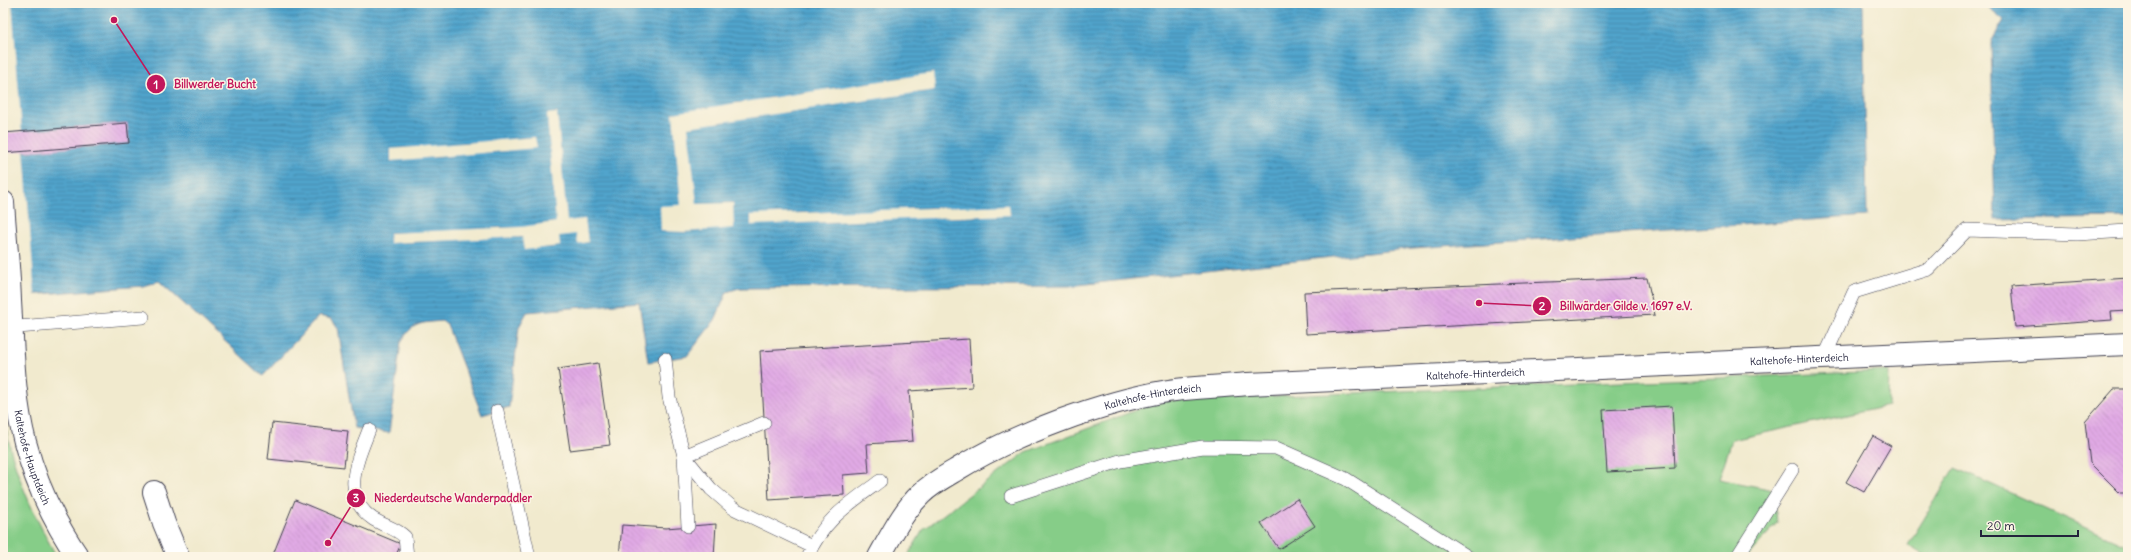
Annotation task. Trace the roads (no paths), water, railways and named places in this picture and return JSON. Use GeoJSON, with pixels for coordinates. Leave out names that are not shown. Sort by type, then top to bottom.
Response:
{"type":"FeatureCollection","features":[{"type":"Feature","properties":{"kind":"street","name":"Kaltehofe-Hauptdeich"},"geometry":{"type":"LineString","coordinates":[[3,202],[10,301],[7,328],[25,442],[35,476],[58,528],[78,557]]}},
{"type":"Feature","properties":{"kind":"street","name":"Kaltehofe-Hinterdeich"},"geometry":{"type":"LineString","coordinates":[[879,557],[903,517],[921,494],[944,477],[969,462],[1012,440],[1061,422],[1132,399],[1169,391],[1247,384],[2128,344]]}},
{"type":"Feature","properties":{"kind":"street"},"geometry":{"type":"LineString","coordinates":[[154,492],[164,523],[178,557]]}},
{"type":"Feature","properties":{"kind":"lane"},"geometry":{"type":"LineString","coordinates":[[1824,358],[1854,292],[1929,269],[1967,230],[2077,234],[2128,231]]}},
{"type":"Feature","properties":{"kind":"lane"},"geometry":{"type":"LineString","coordinates":[[7,328],[143,317]]}},
{"type":"Feature","properties":{"kind":"lane"},"geometry":{"type":"LineString","coordinates":[[665,359],[670,397],[684,456],[688,526]]}},
{"type":"Feature","properties":{"kind":"lane"},"geometry":{"type":"LineString","coordinates":[[497,411],[529,557]]}},
{"type":"Feature","properties":{"kind":"lane"},"geometry":{"type":"LineString","coordinates":[[684,456],[764,423]]}},
{"type":"Feature","properties":{"kind":"lane"},"geometry":{"type":"LineString","coordinates":[[369,430],[356,467],[353,489],[360,505],[373,519],[400,531],[405,537],[407,557]]}},
{"type":"Feature","properties":{"kind":"lane"},"geometry":{"type":"LineString","coordinates":[[1011,496],[1120,461],[1203,447],[1276,448],[1346,479],[1468,557]]}},
{"type":"Feature","properties":{"kind":"lane"},"geometry":{"type":"LineString","coordinates":[[684,456],[711,489],[733,508],[809,552],[822,528],[836,514],[880,480]]}},
{"type":"Feature","properties":{"kind":"lane"},"geometry":{"type":"LineString","coordinates":[[1737,557],[1792,470]]}},
{"type":"Feature","properties":{"kind":"water"},"geometry":{"type":"Polygon","coordinates":[[[3,3],[1863,3],[1867,216],[1414,248],[1069,286],[739,288],[727,292],[715,320],[687,356],[648,362],[639,302],[527,312],[519,327],[509,407],[482,415],[447,325],[442,321],[428,322],[413,327],[405,335],[401,342],[389,433],[354,428],[338,328],[332,319],[319,316],[263,376],[159,281],[143,286],[3,297],[3,153],[129,143],[127,123],[3,133],[3,3]]]}},
{"type":"Feature","properties":{"kind":"water"},"geometry":{"type":"Polygon","coordinates":[[[1983,3],[2128,3],[2128,218],[1995,220],[1991,42],[2004,20],[1983,3]]]}},
{"type":"Feature","properties":{"kind":"place","name":"Billwerder Bucht"},"geometry":{"type":"Point","coordinates":[114,20]}},
{"type":"Feature","properties":{"kind":"place","name":"Billwärder Gilde v. 1697 e.V."},"geometry":{"type":"Point","coordinates":[1479,303]}},
{"type":"Feature","properties":{"kind":"place","name":"Niederdeutsche Wanderpaddler"},"geometry":{"type":"Point","coordinates":[328,543]}}]}
